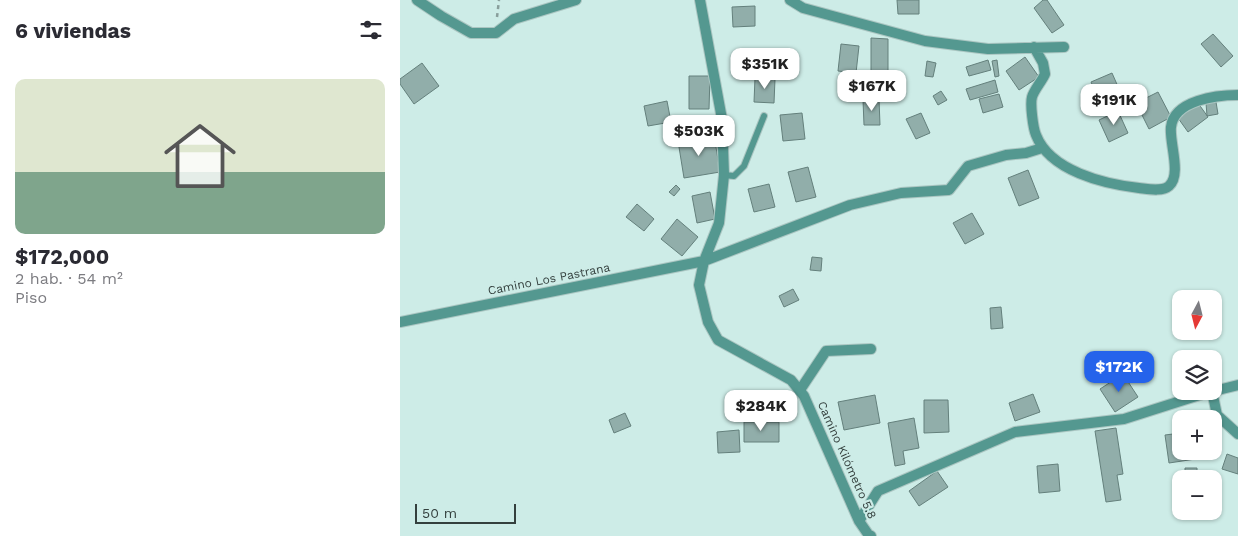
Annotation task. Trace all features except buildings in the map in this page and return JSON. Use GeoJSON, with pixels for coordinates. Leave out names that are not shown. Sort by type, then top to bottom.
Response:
{"type":"FeatureCollection","features":[{"type":"Feature","properties":{"kind":"street"},"geometry":{"type":"LineString","coordinates":[[417,0],[471,33],[496,34],[514,19],[576,0]]}},
{"type":"Feature","properties":{"kind":"street","name":"Camino Kilómetro 5.8"},"geometry":{"type":"LineString","coordinates":[[700,0],[722,119],[724,175],[719,223],[704,261],[699,285],[708,322],[718,340],[791,380],[800,390],[858,521],[871,536]]}},
{"type":"Feature","properties":{"kind":"street"},"geometry":{"type":"LineString","coordinates":[[790,0],[803,8],[925,41],[988,49],[1064,47]]}},
{"type":"Feature","properties":{"kind":"street"},"geometry":{"type":"LineString","coordinates":[[1034,48],[1043,63],[1046,74],[1032,98],[1035,133],[1042,148],[1062,164],[1092,179],[1150,189],[1166,188],[1172,184],[1175,172],[1171,126],[1177,114],[1188,104],[1223,95],[1238,95]]}},
{"type":"Feature","properties":{"kind":"street","name":"Camino Los Pastrana"},"geometry":{"type":"LineString","coordinates":[[400,322],[704,261],[850,206],[900,193],[949,190],[968,166],[1006,155],[1026,153],[1042,148]]}},
{"type":"Feature","properties":{"kind":"street"},"geometry":{"type":"LineString","coordinates":[[800,390],[826,351],[871,349]]}},
{"type":"Feature","properties":{"kind":"street"},"geometry":{"type":"LineString","coordinates":[[1222,389],[1238,385]]}},
{"type":"Feature","properties":{"kind":"street"},"geometry":{"type":"LineString","coordinates":[[858,521],[878,491],[1015,432],[1124,419],[1184,400]]}},
{"type":"Feature","properties":{"kind":"street"},"geometry":{"type":"LineString","coordinates":[[1214,400],[1217,415],[1238,434]]}},
{"type":"Feature","properties":{"kind":"lane"},"geometry":{"type":"LineString","coordinates":[[724,175],[734,176],[744,166],[764,116]]}}]}
